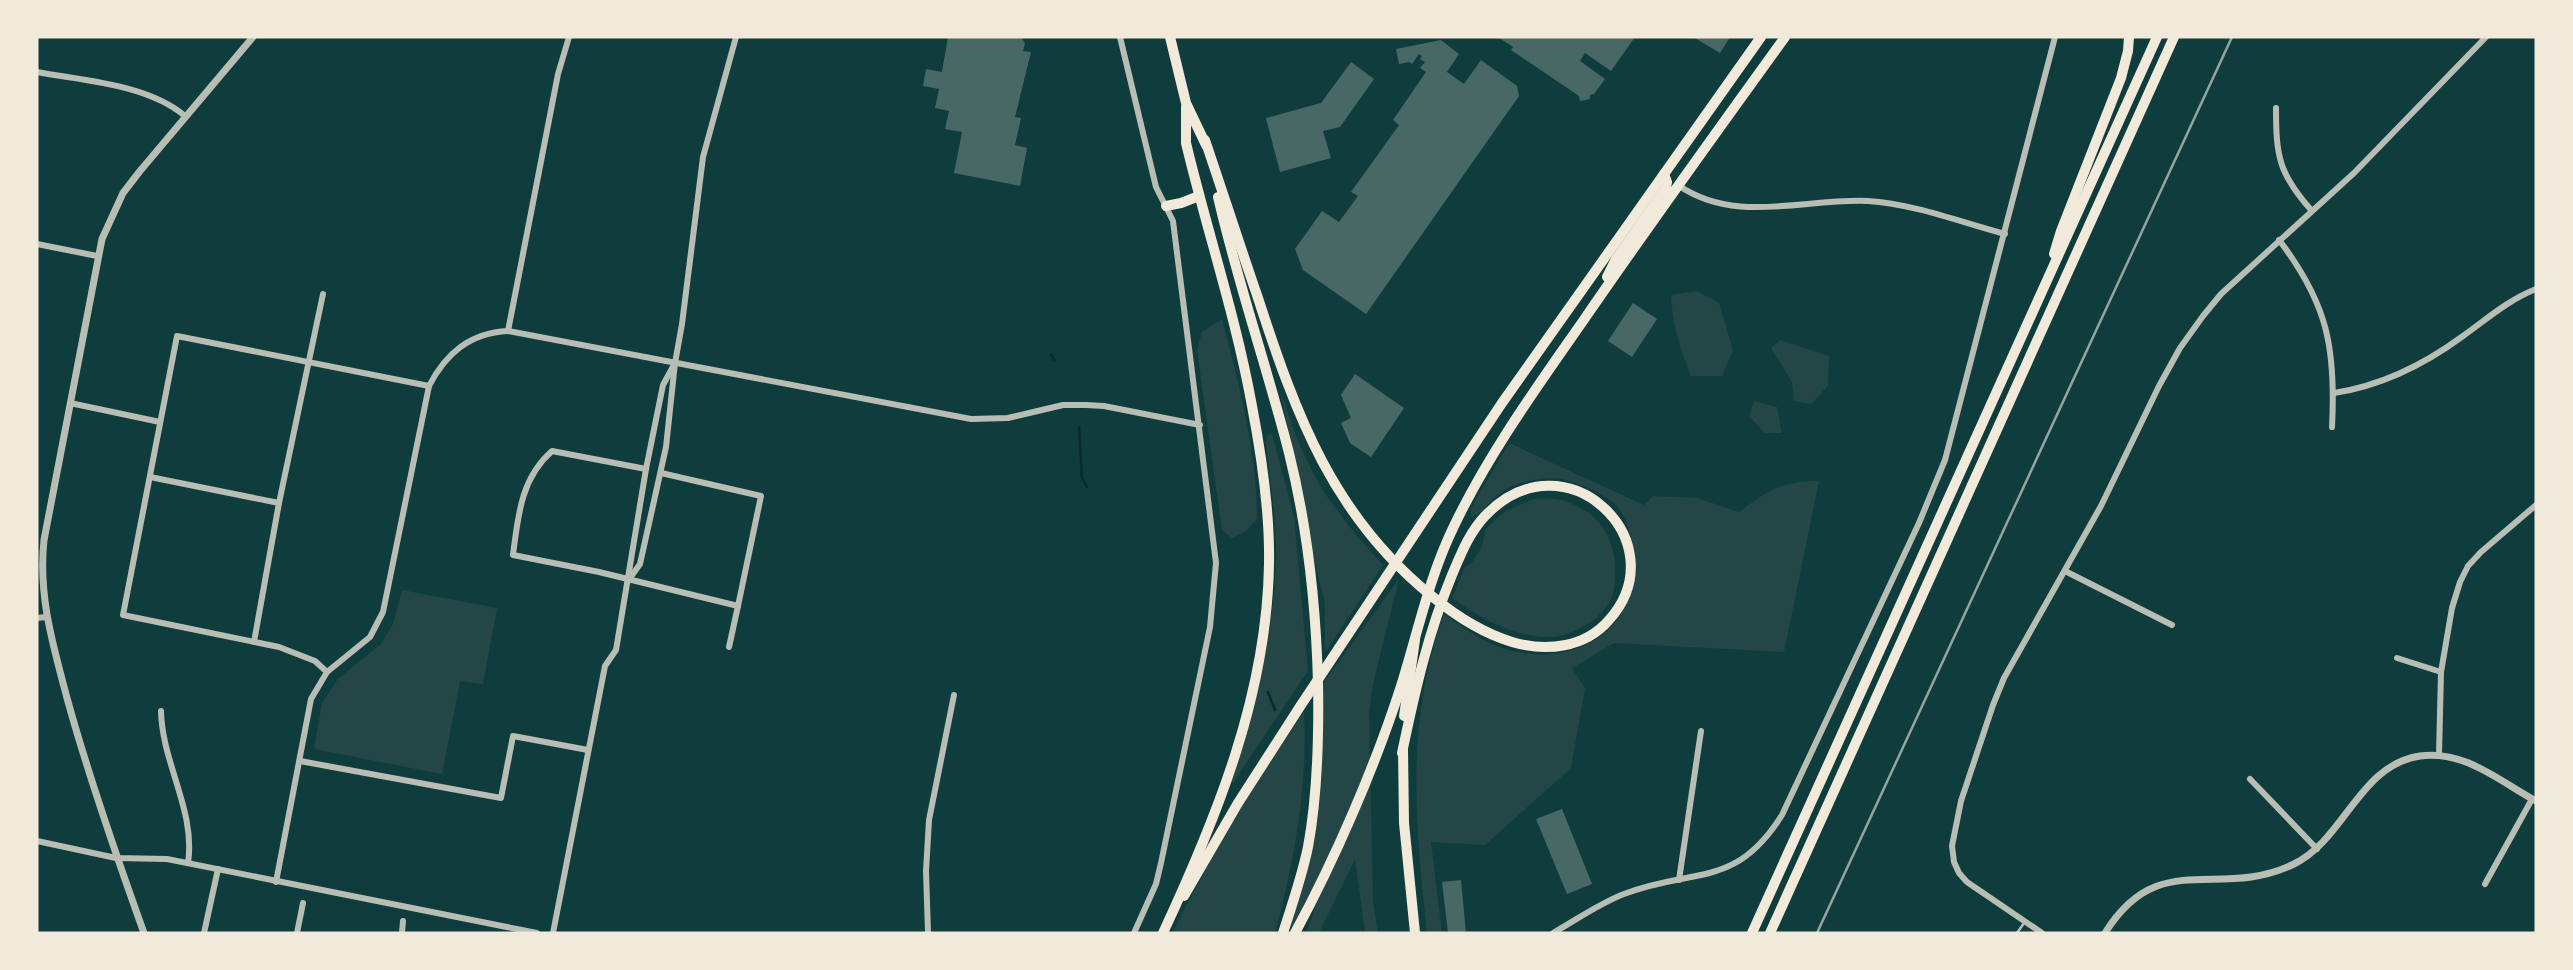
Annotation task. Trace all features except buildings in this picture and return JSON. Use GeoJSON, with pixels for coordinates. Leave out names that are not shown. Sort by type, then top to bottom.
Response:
{"type":"FeatureCollection","features":[{"type":"Feature","properties":{"kind":"main road"},"geometry":{"type":"LineString","coordinates":[[1170,37],[1186,103],[1205,140],[1274,348],[1299,414],[1331,481],[1374,540],[1404,572],[1458,615],[1483,631],[1522,645],[1559,647],[1575,643],[1607,624],[1627,589],[1630,570],[1628,552],[1619,524],[1596,500],[1567,488],[1550,487],[1533,488],[1505,498],[1483,517],[1464,546],[1436,615],[1419,672],[1402,753]]}},
{"type":"Feature","properties":{"kind":"main road"},"geometry":{"type":"LineString","coordinates":[[1165,929],[1238,803],[1502,403],[1761,37]]}},
{"type":"Feature","properties":{"kind":"main road"},"geometry":{"type":"LineString","coordinates":[[1415,933],[1404,823],[1402,753],[1407,687],[1415,640],[1423,606],[1443,548],[1481,474],[1513,421],[1785,37]]}},
{"type":"Feature","properties":{"kind":"main road"},"geometry":{"type":"LineString","coordinates":[[2045,287],[2061,231],[2121,78],[2129,37]]}},
{"type":"Feature","properties":{"kind":"main road"},"geometry":{"type":"LineString","coordinates":[[1752,933],[2157,37]]}},
{"type":"Feature","properties":{"kind":"main road"},"geometry":{"type":"LineString","coordinates":[[1770,933],[2174,37]]}},
{"type":"Feature","properties":{"kind":"main road"},"geometry":{"type":"LineString","coordinates":[[1165,929],[1224,789],[1249,711],[1264,637],[1269,563],[1265,485],[1252,403],[1186,143],[1186,103]]}},
{"type":"Feature","properties":{"kind":"main road"},"geometry":{"type":"LineString","coordinates":[[1205,140],[1232,259],[1296,485],[1309,555],[1317,633],[1319,717],[1316,780],[1301,878],[1283,933]]}},
{"type":"Feature","properties":{"kind":"main road"},"geometry":{"type":"LineString","coordinates":[[1589,312],[1616,259],[1666,188],[1664,174]]}},
{"type":"Feature","properties":{"kind":"main road"},"geometry":{"type":"LineString","coordinates":[[1166,206],[1181,204],[1199,196]]}},
{"type":"Feature","properties":{"kind":"main road"},"geometry":{"type":"LineString","coordinates":[[1295,933],[1365,784],[1415,640]]}},
{"type":"Feature","properties":{"kind":"street"},"geometry":{"type":"LineString","coordinates":[[144,933],[87,771],[46,617],[41,578],[44,540],[102,239],[123,193],[253,37]]}},
{"type":"Feature","properties":{"kind":"street"},"geometry":{"type":"LineString","coordinates":[[508,331],[558,74],[569,37]]}},
{"type":"Feature","properties":{"kind":"street"},"geometry":{"type":"LineString","coordinates":[[628,580],[640,564],[661,473],[703,157],[736,37]]}},
{"type":"Feature","properties":{"kind":"street"},"geometry":{"type":"LineString","coordinates":[[1120,37],[1156,187],[1173,221],[1214,535],[1215,590],[1210,627],[1161,863],[1156,884],[1134,933]]}},
{"type":"Feature","properties":{"kind":"street"},"geometry":{"type":"LineString","coordinates":[[1553,933],[1623,894],[1721,870],[1738,862],[1757,849],[1782,815],[1919,523],[1945,460],[2056,37]]}},
{"type":"Feature","properties":{"kind":"street"},"geometry":{"type":"LineString","coordinates":[[2042,933],[1967,882],[1954,862],[1952,846],[1961,801],[2004,678],[2101,506],[2159,386],[2180,348],[2203,316],[2221,294],[2383,145],[2486,37]]}},
{"type":"Feature","properties":{"kind":"street"},"geometry":{"type":"LineString","coordinates":[[37,72],[138,92],[170,103],[185,116]]}},
{"type":"Feature","properties":{"kind":"street"},"geometry":{"type":"LineString","coordinates":[[2276,108],[2278,157],[2295,192],[2312,211]]}},
{"type":"Feature","properties":{"kind":"street"},"geometry":{"type":"LineString","coordinates":[[1678,185],[1704,200],[1727,206],[1767,208],[1866,201],[1897,205],[2005,233]]}},
{"type":"Feature","properties":{"kind":"street"},"geometry":{"type":"LineString","coordinates":[[2279,240],[2299,266],[2323,314],[2332,361],[2332,427]]}},
{"type":"Feature","properties":{"kind":"street"},"geometry":{"type":"LineString","coordinates":[[37,244],[97,256]]}},
{"type":"Feature","properties":{"kind":"street"},"geometry":{"type":"LineString","coordinates":[[2334,393],[2353,390],[2408,370],[2433,357],[2510,301],[2536,289]]}},
{"type":"Feature","properties":{"kind":"street"},"geometry":{"type":"LineString","coordinates":[[254,642],[279,503],[323,294]]}},
{"type":"Feature","properties":{"kind":"street"},"geometry":{"type":"LineString","coordinates":[[276,883],[312,699],[327,672],[370,637],[383,612],[429,386],[445,361],[459,346],[485,334],[508,331],[971,419],[1008,418],[1063,405],[1086,404],[1200,425]]}},
{"type":"Feature","properties":{"kind":"street"},"geometry":{"type":"LineString","coordinates":[[327,672],[315,661],[299,653],[123,615],[177,336],[429,386]]}},
{"type":"Feature","properties":{"kind":"street"},"geometry":{"type":"LineString","coordinates":[[553,933],[605,666],[616,650],[663,385],[675,363]]}},
{"type":"Feature","properties":{"kind":"street"},"geometry":{"type":"LineString","coordinates":[[70,403],[160,422]]}},
{"type":"Feature","properties":{"kind":"street"},"geometry":{"type":"LineString","coordinates":[[646,469],[552,451],[532,472],[524,494],[513,555],[738,606]]}},
{"type":"Feature","properties":{"kind":"street"},"geometry":{"type":"LineString","coordinates":[[661,473],[761,496],[729,647]]}},
{"type":"Feature","properties":{"kind":"street"},"geometry":{"type":"LineString","coordinates":[[150,477],[279,503]]}},
{"type":"Feature","properties":{"kind":"street"},"geometry":{"type":"LineString","coordinates":[[2439,755],[2441,672],[2452,608],[2460,582],[2468,566],[2481,552],[2536,505]]}},
{"type":"Feature","properties":{"kind":"street"},"geometry":{"type":"LineString","coordinates":[[2065,571],[2172,625]]}},
{"type":"Feature","properties":{"kind":"street"},"geometry":{"type":"LineString","coordinates":[[37,618],[46,617]]}},
{"type":"Feature","properties":{"kind":"street"},"geometry":{"type":"LineString","coordinates":[[2397,658],[2441,672]]}},
{"type":"Feature","properties":{"kind":"street"},"geometry":{"type":"LineString","coordinates":[[928,933],[926,871],[929,820],[954,695]]}},
{"type":"Feature","properties":{"kind":"street"},"geometry":{"type":"LineString","coordinates":[[161,711],[161,734],[189,831],[188,863]]}},
{"type":"Feature","properties":{"kind":"street"},"geometry":{"type":"LineString","coordinates":[[1679,880],[1701,731]]}},
{"type":"Feature","properties":{"kind":"street"},"geometry":{"type":"LineString","coordinates":[[300,761],[501,798],[513,736],[588,750]]}},
{"type":"Feature","properties":{"kind":"street"},"geometry":{"type":"LineString","coordinates":[[2105,933],[2125,906],[2153,886],[2186,880],[2260,876],[2297,863],[2332,834],[2367,788],[2385,770],[2412,758],[2439,755],[2460,759],[2482,768],[2534,800],[2485,884]]}},
{"type":"Feature","properties":{"kind":"street"},"geometry":{"type":"LineString","coordinates":[[2250,779],[2317,849]]}},
{"type":"Feature","properties":{"kind":"street"},"geometry":{"type":"LineString","coordinates":[[37,841],[117,858],[148,857],[188,863],[276,883],[537,933]]}},
{"type":"Feature","properties":{"kind":"street"},"geometry":{"type":"LineString","coordinates":[[204,933],[218,869]]}},
{"type":"Feature","properties":{"kind":"street"},"geometry":{"type":"LineString","coordinates":[[297,933],[303,903]]}},
{"type":"Feature","properties":{"kind":"street"},"geometry":{"type":"LineString","coordinates":[[402,933],[403,921]]}},
{"type":"Feature","properties":{"kind":"lane"},"geometry":{"type":"LineString","coordinates":[[2017,933],[2024,923]]}},
{"type":"Feature","properties":{"kind":"shaded area"},"geometry":{"type":"Polygon","coordinates":[[[1697,291],[1719,303],[1733,350],[1722,376],[1691,376],[1680,346],[1671,295],[1697,291]]]}},
{"type":"Feature","properties":{"kind":"shaded area"},"geometry":{"type":"Polygon","coordinates":[[[1222,319],[1246,418],[1256,494],[1257,519],[1246,531],[1232,538],[1222,530],[1197,350],[1202,332],[1222,319]]]}},
{"type":"Feature","properties":{"kind":"shaded area"},"geometry":{"type":"Polygon","coordinates":[[[1780,340],[1829,356],[1828,386],[1811,404],[1794,401],[1792,382],[1771,348],[1780,340]]]}},
{"type":"Feature","properties":{"kind":"shaded area"},"geometry":{"type":"Polygon","coordinates":[[[1281,393],[1313,473],[1331,502],[1383,565],[1325,652],[1325,603],[1309,540],[1281,393]]]}},
{"type":"Feature","properties":{"kind":"shaded area"},"geometry":{"type":"Polygon","coordinates":[[[1754,401],[1777,407],[1782,433],[1765,433],[1749,416],[1754,401]]]}},
{"type":"Feature","properties":{"kind":"shaded area"},"geometry":{"type":"Polygon","coordinates":[[[1272,434],[1294,517],[1308,671],[1231,786],[1255,701],[1272,614],[1276,542],[1266,444],[1267,436],[1272,434]]]}},
{"type":"Feature","properties":{"kind":"shaded area"},"geometry":{"type":"Polygon","coordinates":[[[1509,443],[1644,505],[1653,496],[1697,498],[1739,512],[1776,488],[1819,481],[1784,652],[1614,643],[1572,668],[1585,688],[1571,768],[1485,845],[1431,842],[1442,933],[1427,933],[1417,812],[1418,733],[1423,694],[1444,614],[1475,635],[1500,647],[1535,654],[1559,653],[1582,647],[1601,636],[1617,620],[1628,601],[1633,578],[1633,551],[1625,518],[1615,504],[1586,487],[1554,478],[1523,482],[1505,490],[1471,517],[1471,508],[1509,443]]]}},
{"type":"Feature","properties":{"kind":"shaded area"},"geometry":{"type":"Polygon","coordinates":[[[1533,499],[1561,500],[1587,512],[1596,519],[1609,538],[1615,560],[1614,589],[1603,612],[1576,630],[1558,636],[1531,636],[1507,629],[1484,619],[1452,598],[1464,569],[1482,547],[1485,530],[1504,512],[1533,499]]]}},
{"type":"Feature","properties":{"kind":"shaded area"},"geometry":{"type":"Polygon","coordinates":[[[1399,579],[1373,684],[1369,713],[1373,902],[1378,933],[1365,933],[1355,859],[1319,933],[1306,933],[1319,897],[1295,933],[1289,933],[1312,852],[1319,689],[1399,579]]]}},
{"type":"Feature","properties":{"kind":"shaded area"},"geometry":{"type":"Polygon","coordinates":[[[402,590],[497,608],[483,684],[460,681],[442,774],[314,749],[322,703],[338,679],[381,644],[393,624],[402,590]]]}},
{"type":"Feature","properties":{"kind":"shaded area"},"geometry":{"type":"Polygon","coordinates":[[[1304,712],[1302,796],[1288,879],[1275,933],[1172,933],[1237,810],[1304,712]]]}},
{"type":"Feature","properties":{"kind":"waterway"},"geometry":{"type":"LineString","coordinates":[[1051,354],[1054,360]]}},
{"type":"Feature","properties":{"kind":"waterway"},"geometry":{"type":"LineString","coordinates":[[1079,427],[1082,478],[1087,487]]}},
{"type":"Feature","properties":{"kind":"waterway"},"geometry":{"type":"LineString","coordinates":[[1268,692],[1275,710]]}},
{"type":"Feature","properties":{"kind":"railway"},"geometry":{"type":"LineString","coordinates":[[1817,933],[2232,37]]}}]}
